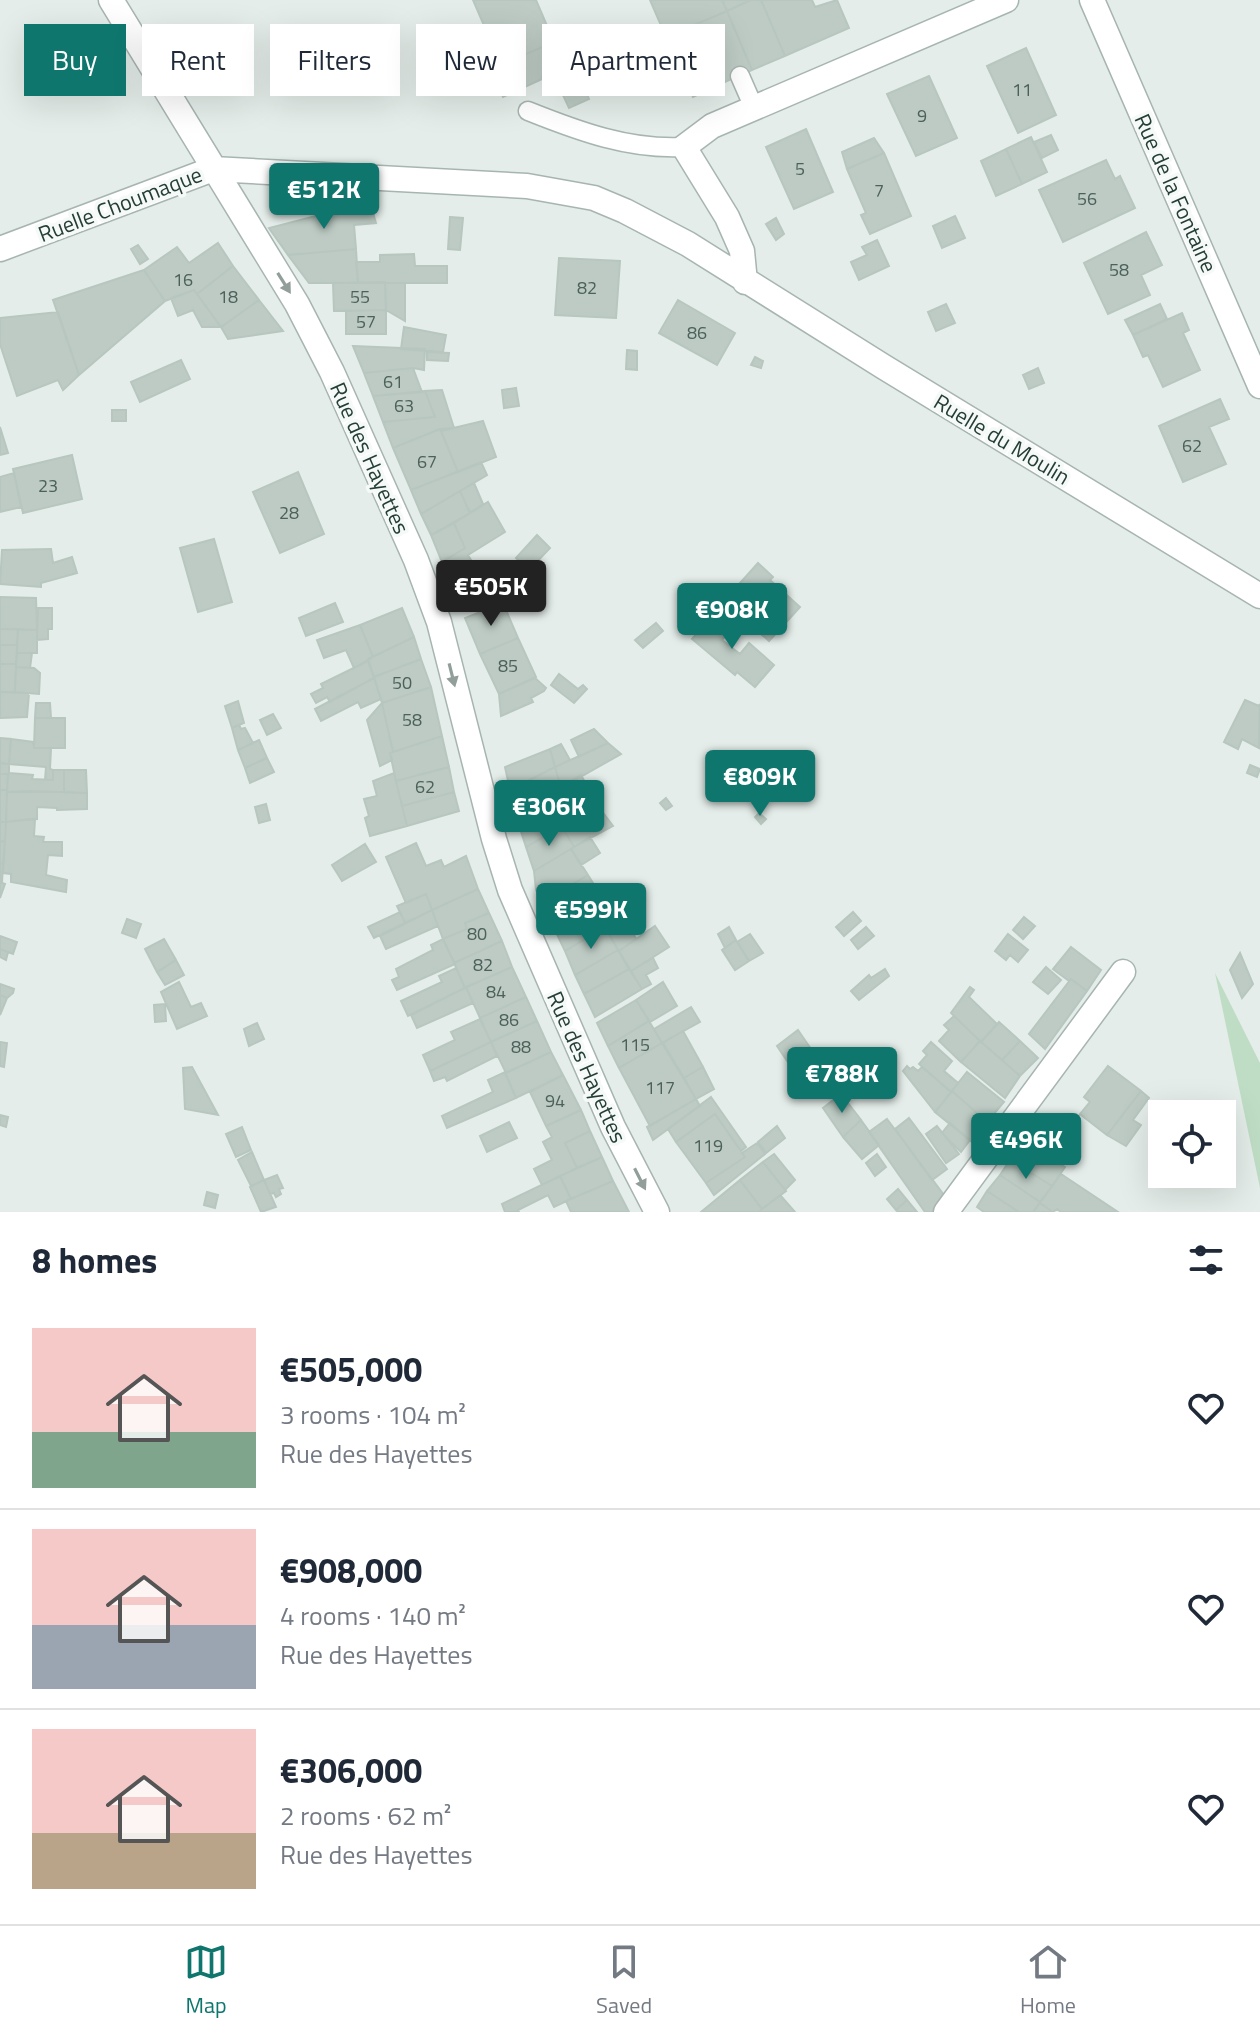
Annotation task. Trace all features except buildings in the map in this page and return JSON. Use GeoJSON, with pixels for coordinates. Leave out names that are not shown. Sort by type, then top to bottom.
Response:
{"type":"FeatureCollection","features":[{"type":"Feature","properties":{"kind":"street","name":"Rue des Hayettes"},"geometry":{"type":"LineString","coordinates":[[111,0],[297,304],[325,358],[416,560],[439,622],[494,839],[510,890],[613,1127],[657,1212]]}},
{"type":"Feature","properties":{"kind":"street"},"geometry":{"type":"LineString","coordinates":[[745,282],[742,251],[727,217],[684,147],[712,126],[1006,0]]}},
{"type":"Feature","properties":{"kind":"street","name":"Rue de la Fontaine"},"geometry":{"type":"LineString","coordinates":[[1092,0],[1260,386]]}},
{"type":"Feature","properties":{"kind":"street","name":"Ruelle Choumaque"},"geometry":{"type":"LineString","coordinates":[[0,249],[213,169],[527,186],[594,198],[688,244],[745,282]]}},
{"type":"Feature","properties":{"kind":"street","name":"Ruelle du Moulin"},"geometry":{"type":"LineString","coordinates":[[745,282],[1260,596]]}},
{"type":"Feature","properties":{"kind":"street"},"geometry":{"type":"LineString","coordinates":[[946,1212],[1123,972]]}},
{"type":"Feature","properties":{"kind":"lane"},"geometry":{"type":"LineString","coordinates":[[740,76],[754,108]]}},
{"type":"Feature","properties":{"kind":"lane"},"geometry":{"type":"LineString","coordinates":[[528,111],[578,131],[614,140],[654,148],[684,147]]}},
{"type":"Feature","properties":{"kind":"green space"},"geometry":{"type":"Polygon","coordinates":[[[1215,973],[1260,1063],[1260,1188],[1215,973]]]}}]}
